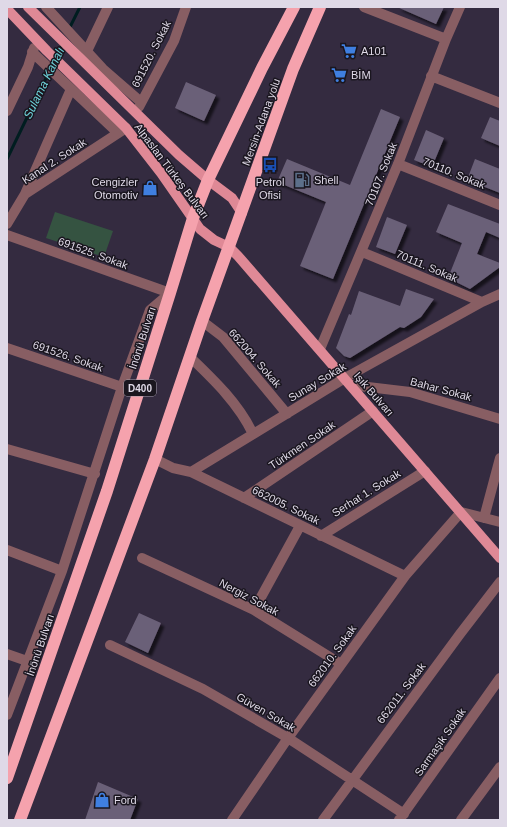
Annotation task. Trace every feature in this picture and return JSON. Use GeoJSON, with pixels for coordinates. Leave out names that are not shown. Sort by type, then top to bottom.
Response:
{"type":"FeatureCollection","features":[{"type":"Feature","properties":{"kind":"highway","name":"İnönü Bulvarı"},"geometry":{"type":"LineString","coordinates":[[7,778],[107,492],[193,218],[208,180],[262,68],[294,7]]}},
{"type":"Feature","properties":{"kind":"highway","name":"Mersin-Adana yolu"},"geometry":{"type":"LineString","coordinates":[[229,247],[294,70],[320,7]]}},
{"type":"Feature","properties":{"kind":"highway"},"geometry":{"type":"LineString","coordinates":[[20,820],[155,459],[229,247]]}},
{"type":"Feature","properties":{"kind":"main road","name":"Alpaslan Türkeş Bulvarı"},"geometry":{"type":"LineString","coordinates":[[28,7],[40,20],[84,52],[137,112],[208,180],[232,198],[242,212]]}},
{"type":"Feature","properties":{"kind":"main road"},"geometry":{"type":"LineString","coordinates":[[7,9],[36,40]]}},
{"type":"Feature","properties":{"kind":"main road","name":"Alpaslan Türkeş Bulvarı"},"geometry":{"type":"LineString","coordinates":[[36,40],[66,70],[161,173],[200,229],[214,240],[229,247]]}},
{"type":"Feature","properties":{"kind":"main road","name":"Işık Bulvarı"},"geometry":{"type":"LineString","coordinates":[[229,247],[320,349],[500,558]]}},
{"type":"Feature","properties":{"kind":"street"},"geometry":{"type":"LineString","coordinates":[[84,52],[108,7]]}},
{"type":"Feature","properties":{"kind":"street","name":"691520. Sokak"},"geometry":{"type":"LineString","coordinates":[[137,112],[174,41],[186,7]]}},
{"type":"Feature","properties":{"kind":"street"},"geometry":{"type":"LineString","coordinates":[[364,7],[446,39]]}},
{"type":"Feature","properties":{"kind":"street","name":"70107. Sokak"},"geometry":{"type":"LineString","coordinates":[[320,349],[362,252],[398,164],[431,76],[460,7]]}},
{"type":"Feature","properties":{"kind":"street"},"geometry":{"type":"LineString","coordinates":[[51,9],[84,52],[141,102]]}},
{"type":"Feature","properties":{"kind":"street"},"geometry":{"type":"LineString","coordinates":[[7,111],[28,66],[36,40]]}},
{"type":"Feature","properties":{"kind":"street"},"geometry":{"type":"LineString","coordinates":[[32,52],[67,86],[122,131]]}},
{"type":"Feature","properties":{"kind":"street"},"geometry":{"type":"LineString","coordinates":[[431,76],[500,103]]}},
{"type":"Feature","properties":{"kind":"street"},"geometry":{"type":"LineString","coordinates":[[25,194],[67,86]]}},
{"type":"Feature","properties":{"kind":"street","name":"Kanal 2. Sokak"},"geometry":{"type":"LineString","coordinates":[[7,224],[25,194],[122,131]]}},
{"type":"Feature","properties":{"kind":"street","name":"70110. Sokak"},"geometry":{"type":"LineString","coordinates":[[398,164],[500,205]]}},
{"type":"Feature","properties":{"kind":"street","name":"691525. Sokak"},"geometry":{"type":"LineString","coordinates":[[7,235],[170,293]]}},
{"type":"Feature","properties":{"kind":"street","name":"70111. Sokak"},"geometry":{"type":"LineString","coordinates":[[362,252],[482,302]]}},
{"type":"Feature","properties":{"kind":"street"},"geometry":{"type":"LineString","coordinates":[[7,715],[62,571],[95,474],[122,387],[150,310],[170,293]]}},
{"type":"Feature","properties":{"kind":"street","name":"Sunay Sokak"},"geometry":{"type":"LineString","coordinates":[[191,472],[287,414],[348,382],[482,302],[500,294]]}},
{"type":"Feature","properties":{"kind":"street","name":"662004. Sokak"},"geometry":{"type":"LineString","coordinates":[[202,321],[223,337],[287,414]]}},
{"type":"Feature","properties":{"kind":"street","name":"691526. Sokak"},"geometry":{"type":"LineString","coordinates":[[7,348],[122,387]]}},
{"type":"Feature","properties":{"kind":"street"},"geometry":{"type":"LineString","coordinates":[[190,357],[215,380],[247,421],[254,434]]}},
{"type":"Feature","properties":{"kind":"street","name":"Bahar Sokak"},"geometry":{"type":"LineString","coordinates":[[348,382],[410,392],[500,419]]}},
{"type":"Feature","properties":{"kind":"street","name":"Türkmen Sokak"},"geometry":{"type":"LineString","coordinates":[[244,498],[373,411]]}},
{"type":"Feature","properties":{"kind":"street"},"geometry":{"type":"LineString","coordinates":[[7,449],[95,474]]}},
{"type":"Feature","properties":{"kind":"street"},"geometry":{"type":"LineString","coordinates":[[484,518],[500,458]]}},
{"type":"Feature","properties":{"kind":"street","name":"662005. Sokak"},"geometry":{"type":"LineString","coordinates":[[155,459],[173,468],[191,472],[405,576]]}},
{"type":"Feature","properties":{"kind":"street","name":"Serhat 1. Sokak"},"geometry":{"type":"LineString","coordinates":[[321,536],[425,471]]}},
{"type":"Feature","properties":{"kind":"street"},"geometry":{"type":"LineString","coordinates":[[461,512],[500,522]]}},
{"type":"Feature","properties":{"kind":"street","name":"662010. Sokak"},"geometry":{"type":"LineString","coordinates":[[232,820],[288,738],[405,576],[461,512]]}},
{"type":"Feature","properties":{"kind":"street"},"geometry":{"type":"LineString","coordinates":[[254,610],[300,526]]}},
{"type":"Feature","properties":{"kind":"street"},"geometry":{"type":"LineString","coordinates":[[7,550],[62,571]]}},
{"type":"Feature","properties":{"kind":"street","name":"Nergiz Sokak"},"geometry":{"type":"LineString","coordinates":[[142,558],[254,610],[341,664]]}},
{"type":"Feature","properties":{"kind":"street","name":"662011. Sokak"},"geometry":{"type":"LineString","coordinates":[[322,820],[500,582]]}},
{"type":"Feature","properties":{"kind":"street","name":"Güven Sokak"},"geometry":{"type":"LineString","coordinates":[[110,644],[203,689],[288,738],[352,779],[401,817]]}},
{"type":"Feature","properties":{"kind":"street"},"geometry":{"type":"LineString","coordinates":[[7,654],[27,661]]}},
{"type":"Feature","properties":{"kind":"street","name":"Sarmaşık Sokak"},"geometry":{"type":"LineString","coordinates":[[401,817],[500,678]]}},
{"type":"Feature","properties":{"kind":"street"},"geometry":{"type":"LineString","coordinates":[[462,820],[500,767]]}},
{"type":"Feature","properties":{"kind":"green space"},"geometry":{"type":"Polygon","coordinates":[[[55,212],[113,231],[104,257],[46,238],[55,212]]]}},
{"type":"Feature","properties":{"kind":"building"},"geometry":{"type":"Polygon","coordinates":[[[397,7],[444,7],[436,24],[397,7]]]}},
{"type":"Feature","properties":{"kind":"building"},"geometry":{"type":"Polygon","coordinates":[[[186,82],[216,95],[204,121],[175,108],[186,82]]]}},
{"type":"Feature","properties":{"kind":"building"},"geometry":{"type":"Polygon","coordinates":[[[381,109],[400,117],[333,279],[300,266],[326,202],[277,182],[287,159],[350,185],[381,109]]]}},
{"type":"Feature","properties":{"kind":"building"},"geometry":{"type":"Polygon","coordinates":[[[490,117],[500,121],[500,146],[481,138],[490,117]]]}},
{"type":"Feature","properties":{"kind":"building"},"geometry":{"type":"Polygon","coordinates":[[[426,130],[444,138],[432,167],[414,160],[426,130]]]}},
{"type":"Feature","properties":{"kind":"building"},"geometry":{"type":"Polygon","coordinates":[[[475,159],[500,169],[500,193],[467,180],[475,159]]]}},
{"type":"Feature","properties":{"kind":"building"},"geometry":{"type":"Polygon","coordinates":[[[448,204],[500,224],[500,238],[486,232],[477,254],[500,263],[500,267],[470,289],[448,278],[462,243],[436,232],[448,204]]]}},
{"type":"Feature","properties":{"kind":"building"},"geometry":{"type":"Polygon","coordinates":[[[387,217],[407,225],[395,254],[376,247],[387,217]]]}},
{"type":"Feature","properties":{"kind":"building"},"geometry":{"type":"Polygon","coordinates":[[[406,289],[434,299],[421,317],[404,328],[400,327],[350,358],[344,356],[336,348],[349,314],[351,315],[359,291],[400,306],[406,289]]]}},
{"type":"Feature","properties":{"kind":"building"},"geometry":{"type":"Polygon","coordinates":[[[139,613],[161,623],[148,653],[125,642],[139,613]]]}},
{"type":"Feature","properties":{"kind":"building"},"geometry":{"type":"Polygon","coordinates":[[[98,782],[138,799],[130,820],[85,820],[98,782]]]}},
{"type":"Feature","properties":{"kind":"waterway","name":"Sulama Kanalı"},"geometry":{"type":"LineString","coordinates":[[69,29],[80,7]]}},
{"type":"Feature","properties":{"kind":"waterway","name":"Sulama Kanalı"},"geometry":{"type":"LineString","coordinates":[[56,58],[63,43]]}},
{"type":"Feature","properties":{"kind":"waterway","name":"Sulama Kanalı"},"geometry":{"type":"LineString","coordinates":[[7,159],[49,72]]}},
{"type":"Feature","properties":{"kind":"place","name":"A101"},"geometry":{"type":"Point","coordinates":[349,51]}},
{"type":"Feature","properties":{"kind":"place","name":"BİM"},"geometry":{"type":"Point","coordinates":[339,75]}},
{"type":"Feature","properties":{"kind":"place","name":"Petrol Ofisi"},"geometry":{"type":"Point","coordinates":[270,165]}},
{"type":"Feature","properties":{"kind":"place","name":"Shell"},"geometry":{"type":"Point","coordinates":[302,180]}},
{"type":"Feature","properties":{"kind":"place","name":"Cengizler Otomotiv"},"geometry":{"type":"Point","coordinates":[150,188]}},
{"type":"Feature","properties":{"kind":"place","name":"Ford"},"geometry":{"type":"Point","coordinates":[102,800]}}]}
